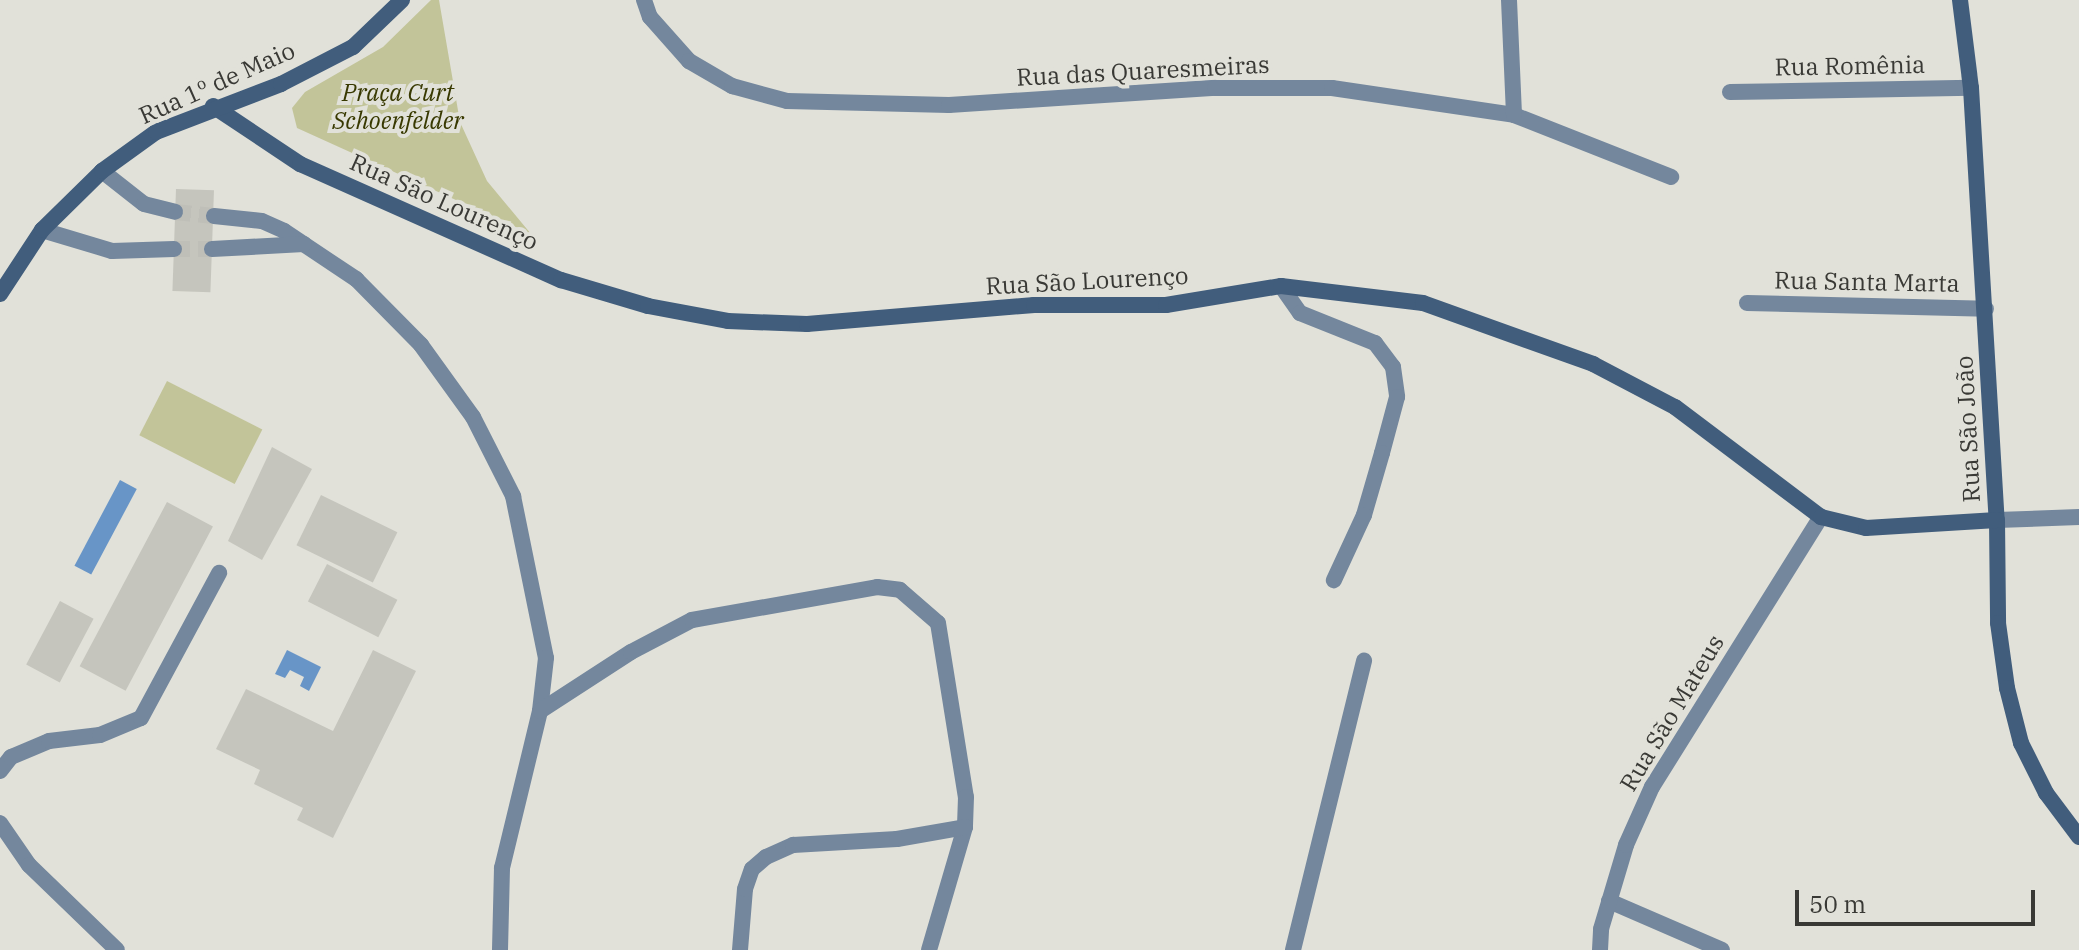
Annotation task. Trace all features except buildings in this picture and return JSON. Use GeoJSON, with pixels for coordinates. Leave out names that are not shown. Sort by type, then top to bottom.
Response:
{"type":"FeatureCollection","features":[{"type":"Feature","properties":{"kind":"street","name":"Rua 1º de Maio"},"geometry":{"type":"LineString","coordinates":[[0,294],[42,230],[102,171],[156,132],[213,106],[281,84],[353,47],[402,0]]}},
{"type":"Feature","properties":{"kind":"street","name":"Rua das Quaresmeiras"},"geometry":{"type":"LineString","coordinates":[[644,0],[650,17],[689,61],[732,86],[787,101],[949,105],[1215,88],[1332,88],[1514,115],[1671,177]]}},
{"type":"Feature","properties":{"kind":"street"},"geometry":{"type":"LineString","coordinates":[[1509,0],[1514,115]]}},
{"type":"Feature","properties":{"kind":"street","name":"Rua São João"},"geometry":{"type":"LineString","coordinates":[[1960,0],[1971,88],[1986,309],[1997,520],[1998,623],[2021,743],[2046,793],[2079,837]]}},
{"type":"Feature","properties":{"kind":"street","name":"Rua Romênia"},"geometry":{"type":"LineString","coordinates":[[1730,92],[1971,88]]}},
{"type":"Feature","properties":{"kind":"street","name":"Rua São Lourenço"},"geometry":{"type":"LineString","coordinates":[[213,106],[300,164],[561,280],[648,306],[728,321],[807,324],[1034,305],[1166,305],[1281,286],[1423,303],[1593,364],[1675,407],[1821,517],[1866,528],[1997,520]]}},
{"type":"Feature","properties":{"kind":"street"},"geometry":{"type":"LineString","coordinates":[[102,171],[144,204],[175,212]]}},
{"type":"Feature","properties":{"kind":"street"},"geometry":{"type":"LineString","coordinates":[[214,216],[262,221],[304,244],[356,279],[421,345],[473,417],[513,496],[546,658],[540,711],[502,868],[500,950]]}},
{"type":"Feature","properties":{"kind":"street"},"geometry":{"type":"LineString","coordinates":[[42,230],[112,251],[174,249]]}},
{"type":"Feature","properties":{"kind":"street"},"geometry":{"type":"LineString","coordinates":[[212,249],[304,244]]}},
{"type":"Feature","properties":{"kind":"street"},"geometry":{"type":"LineString","coordinates":[[1281,286],[1300,313],[1375,343],[1393,367],[1397,397],[1382,453],[1364,515],[1334,580]]}},
{"type":"Feature","properties":{"kind":"street","name":"Rua Santa Marta"},"geometry":{"type":"LineString","coordinates":[[1747,303],[1986,309]]}},
{"type":"Feature","properties":{"kind":"street","name":"Rua São Mateus"},"geometry":{"type":"LineString","coordinates":[[1600,950],[1609,901],[1652,787],[1821,517]]}},
{"type":"Feature","properties":{"kind":"street"},"geometry":{"type":"LineString","coordinates":[[1997,520],[2079,517]]}},
{"type":"Feature","properties":{"kind":"street"},"geometry":{"type":"LineString","coordinates":[[0,771],[11,757],[49,741],[100,735],[141,718],[219,573]]}},
{"type":"Feature","properties":{"kind":"street"},"geometry":{"type":"LineString","coordinates":[[540,711],[631,652],[692,620],[877,587],[900,590],[938,623],[966,797],[965,827],[929,950]]}},
{"type":"Feature","properties":{"kind":"street"},"geometry":{"type":"LineString","coordinates":[[1293,950],[1364,661]]}},
{"type":"Feature","properties":{"kind":"street"},"geometry":{"type":"LineString","coordinates":[[0,823],[29,865],[117,950]]}},
{"type":"Feature","properties":{"kind":"street"},"geometry":{"type":"LineString","coordinates":[[740,950],[745,889],[752,869],[766,857],[793,845],[897,839],[965,827]]}},
{"type":"Feature","properties":{"kind":"street"},"geometry":{"type":"LineString","coordinates":[[1609,901],[1722,950]]}},
{"type":"Feature","properties":{"kind":"green space","name":"Praça Curt Schoenfelder"},"geometry":{"type":"Polygon","coordinates":[[[431,0],[439,0],[460,122],[487,181],[531,234],[297,128],[292,108],[305,92],[383,47],[431,0]]]}},
{"type":"Feature","properties":{"kind":"green space"},"geometry":{"type":"Polygon","coordinates":[[[167,381],[262,430],[235,484],[139,435],[167,381]]]}},
{"type":"Feature","properties":{"kind":"water"},"geometry":{"type":"Polygon","coordinates":[[[120,480],[137,489],[91,575],[74,566],[120,480]]]}},
{"type":"Feature","properties":{"kind":"water"},"geometry":{"type":"Polygon","coordinates":[[[287,650],[321,667],[309,691],[300,686],[304,677],[290,670],[285,678],[275,674],[287,650]]]}},
{"type":"Feature","properties":{"kind":"tunnel"},"geometry":{"type":"LineString","coordinates":[[175,212],[214,216]]}},
{"type":"Feature","properties":{"kind":"tunnel"},"geometry":{"type":"LineString","coordinates":[[174,249],[212,249]]}}]}
